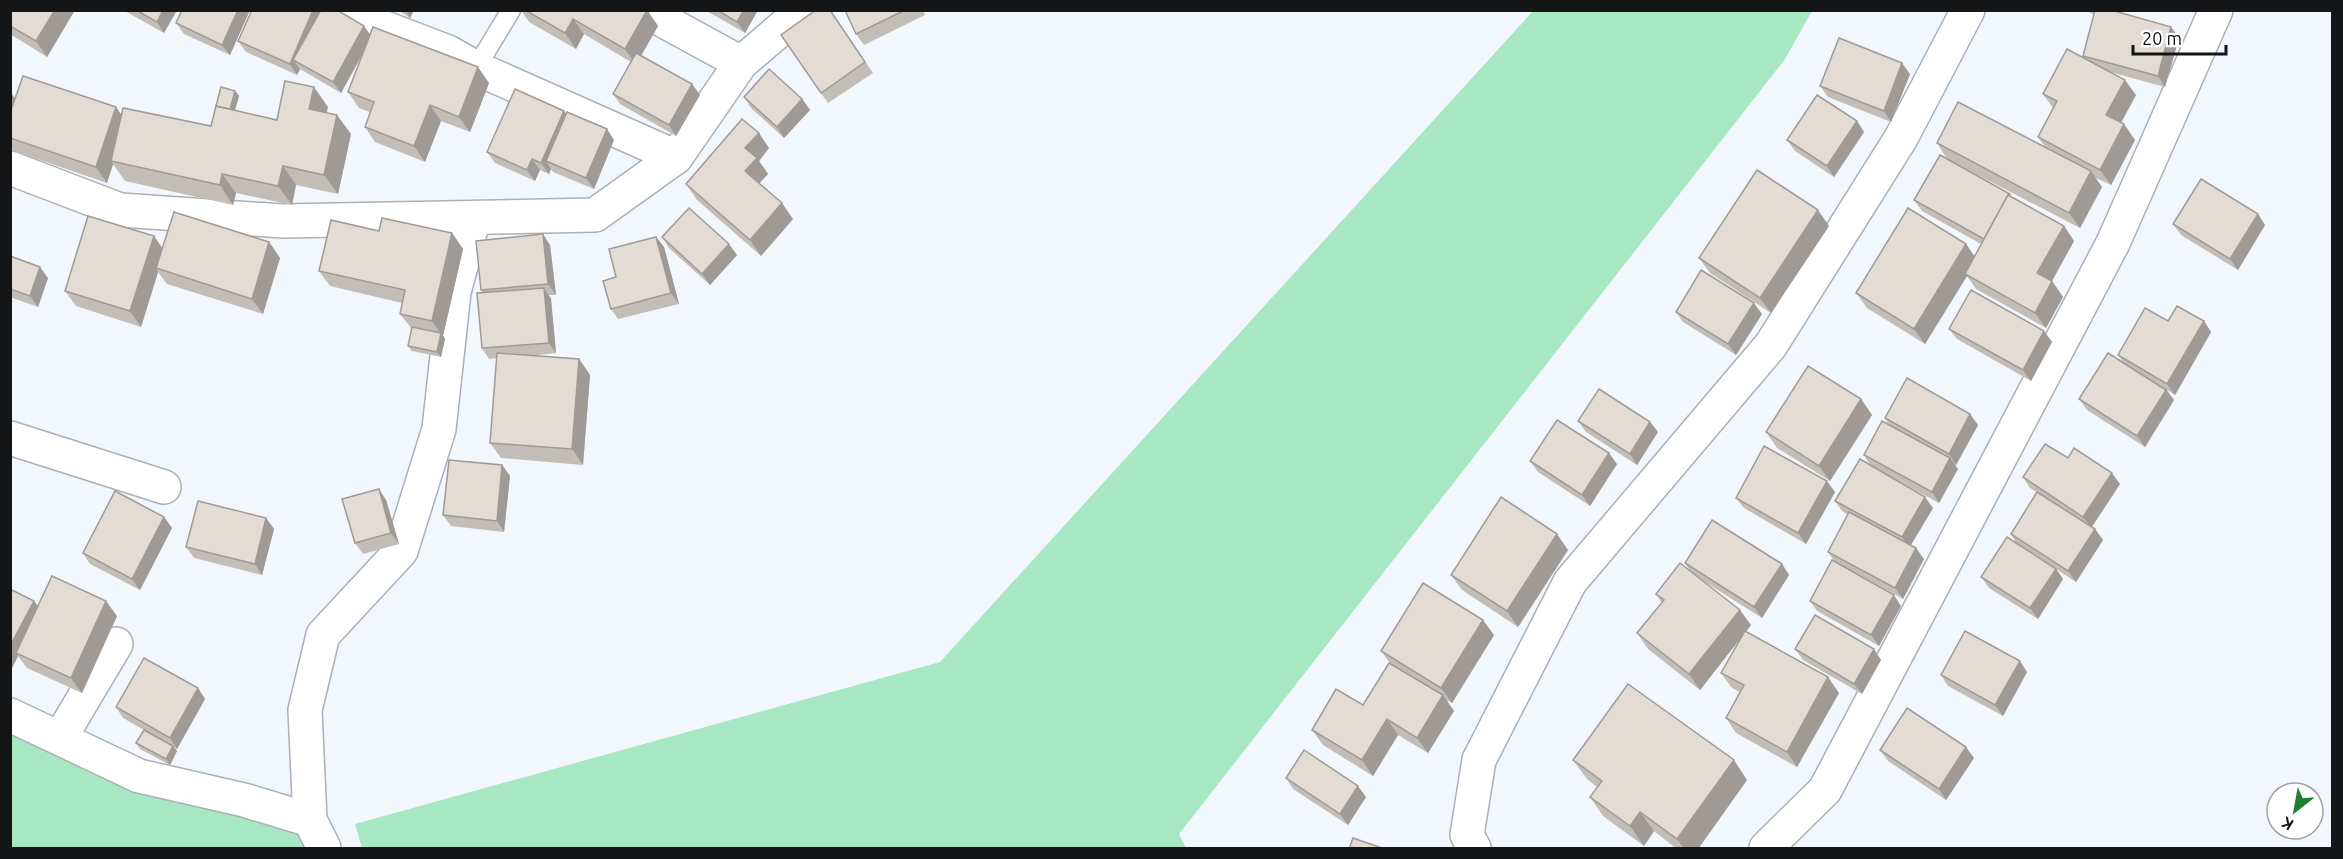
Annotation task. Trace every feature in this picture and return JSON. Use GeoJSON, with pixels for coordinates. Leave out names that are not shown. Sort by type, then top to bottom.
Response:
{"type":"FeatureCollection","features":[{"type":"Feature","properties":{"kind":"street"},"geometry":{"type":"LineString","coordinates":[[338,10],[448,52],[476,68],[676,157]]}},
{"type":"Feature","properties":{"kind":"street"},"geometry":{"type":"LineString","coordinates":[[644,10],[741,63]]}},
{"type":"Feature","properties":{"kind":"street"},"geometry":{"type":"LineString","coordinates":[[10,168],[120,210],[283,221],[595,216],[676,157],[741,63],[803,10]]}},
{"type":"Feature","properties":{"kind":"street"},"geometry":{"type":"LineString","coordinates":[[1474,849],[1467,835],[1479,760],[1570,582],[1771,345],[1901,138],[1968,10]]}},
{"type":"Feature","properties":{"kind":"street"},"geometry":{"type":"LineString","coordinates":[[1766,849],[1825,790],[2113,243],[2216,10]]}},
{"type":"Feature","properties":{"kind":"street"},"geometry":{"type":"LineString","coordinates":[[317,834],[305,710],[323,635],[401,551],[439,429],[454,292],[474,218]]}},
{"type":"Feature","properties":{"kind":"street"},"geometry":{"type":"LineString","coordinates":[[10,438],[164,487]]}},
{"type":"Feature","properties":{"kind":"street"},"geometry":{"type":"LineString","coordinates":[[60,738],[116,644]]}},
{"type":"Feature","properties":{"kind":"street"},"geometry":{"type":"LineString","coordinates":[[10,715],[139,776],[244,800],[317,834]]}},
{"type":"Feature","properties":{"kind":"lane"},"geometry":{"type":"LineString","coordinates":[[476,68],[511,10]]}},
{"type":"Feature","properties":{"kind":"green space"},"geometry":{"type":"Polygon","coordinates":[[[1533,11],[1812,11],[1785,59],[1179,834],[1186,848],[362,848],[355,824],[940,662],[1533,11]]]}},
{"type":"Feature","properties":{"kind":"green space"},"geometry":{"type":"Polygon","coordinates":[[[10,712],[310,820],[319,848],[11,848],[10,712]]]}},
{"type":"Feature","properties":{"kind":"building"},"geometry":{"type":"Polygon","coordinates":[[[10,10],[55,10],[36,41],[10,26],[10,10]]]}},
{"type":"Feature","properties":{"kind":"building"},"geometry":{"type":"Polygon","coordinates":[[[136,10],[163,10],[157,22],[136,10]]]}},
{"type":"Feature","properties":{"kind":"building"},"geometry":{"type":"Polygon","coordinates":[[[182,10],[238,10],[222,45],[176,23],[182,10]]]}},
{"type":"Feature","properties":{"kind":"building"},"geometry":{"type":"Polygon","coordinates":[[[252,10],[313,10],[290,64],[238,41],[252,10]]]}},
{"type":"Feature","properties":{"kind":"building"},"geometry":{"type":"Polygon","coordinates":[[[321,10],[337,10],[364,26],[333,82],[293,60],[321,10]]]}},
{"type":"Feature","properties":{"kind":"building"},"geometry":{"type":"Polygon","coordinates":[[[525,10],[647,10],[625,49],[573,19],[565,33],[525,10]]]}},
{"type":"Feature","properties":{"kind":"building"},"geometry":{"type":"Polygon","coordinates":[[[717,10],[744,10],[737,22],[717,10]]]}},
{"type":"Feature","properties":{"kind":"building"},"geometry":{"type":"Polygon","coordinates":[[[816,10],[830,10],[865,62],[821,93],[781,35],[816,10]]]}},
{"type":"Feature","properties":{"kind":"building"},"geometry":{"type":"Polygon","coordinates":[[[845,10],[905,10],[856,34],[845,10]]]}},
{"type":"Feature","properties":{"kind":"building"},"geometry":{"type":"Polygon","coordinates":[[[2095,10],[2111,10],[2171,27],[2158,76],[2083,56],[2095,10]]]}},
{"type":"Feature","properties":{"kind":"building"},"geometry":{"type":"Polygon","coordinates":[[[373,27],[478,67],[459,117],[430,105],[414,146],[365,127],[374,102],[348,92],[373,27]]]}},
{"type":"Feature","properties":{"kind":"building"},"geometry":{"type":"Polygon","coordinates":[[[1839,38],[1902,63],[1884,111],[1820,86],[1839,38]]]}},
{"type":"Feature","properties":{"kind":"building"},"geometry":{"type":"Polygon","coordinates":[[[2067,49],[2125,80],[2106,115],[2124,124],[2100,170],[2038,137],[2057,101],[2043,94],[2067,49]]]}},
{"type":"Feature","properties":{"kind":"building"},"geometry":{"type":"Polygon","coordinates":[[[636,53],[692,84],[669,125],[613,94],[636,53]]]}},
{"type":"Feature","properties":{"kind":"building"},"geometry":{"type":"Polygon","coordinates":[[[769,69],[802,99],[777,127],[744,97],[769,69]]]}},
{"type":"Feature","properties":{"kind":"building"},"geometry":{"type":"Polygon","coordinates":[[[23,76],[116,107],[96,167],[10,138],[10,113],[23,76]]]}},
{"type":"Feature","properties":{"kind":"building"},"geometry":{"type":"Polygon","coordinates":[[[285,81],[314,87],[309,109],[337,115],[324,175],[283,166],[278,186],[222,174],[220,185],[111,161],[123,108],[211,126],[216,106],[277,120],[285,81]]]}},
{"type":"Feature","properties":{"kind":"building"},"geometry":{"type":"Polygon","coordinates":[[[221,87],[235,91],[230,109],[216,106],[221,87]]]}},
{"type":"Feature","properties":{"kind":"building"},"geometry":{"type":"Polygon","coordinates":[[[515,89],[564,111],[541,163],[532,159],[527,170],[487,152],[515,89]]]}},
{"type":"Feature","properties":{"kind":"building"},"geometry":{"type":"Polygon","coordinates":[[[1817,95],[1857,121],[1827,166],[1787,140],[1817,95]]]}},
{"type":"Feature","properties":{"kind":"building"},"geometry":{"type":"Polygon","coordinates":[[[1958,102],[2091,171],[2069,213],[1937,143],[1958,102]]]}},
{"type":"Feature","properties":{"kind":"building"},"geometry":{"type":"Polygon","coordinates":[[[567,112],[607,129],[586,178],[546,161],[567,112]]]}},
{"type":"Feature","properties":{"kind":"building"},"geometry":{"type":"Polygon","coordinates":[[[742,119],[759,133],[745,148],[757,158],[745,171],[782,203],[750,240],[686,184],[742,119]]]}},
{"type":"Feature","properties":{"kind":"building"},"geometry":{"type":"Polygon","coordinates":[[[1940,155],[2010,194],[1984,239],[1914,200],[1940,155]]]}},
{"type":"Feature","properties":{"kind":"building"},"geometry":{"type":"Polygon","coordinates":[[[1757,170],[1818,210],[1760,298],[1699,258],[1757,170]]]}},
{"type":"Feature","properties":{"kind":"building"},"geometry":{"type":"Polygon","coordinates":[[[2201,179],[2258,214],[2230,259],[2173,224],[2201,179]]]}},
{"type":"Feature","properties":{"kind":"building"},"geometry":{"type":"Polygon","coordinates":[[[2008,195],[2064,226],[2037,273],[2052,281],[2035,313],[1965,274],[2008,195]]]}},
{"type":"Feature","properties":{"kind":"building"},"geometry":{"type":"Polygon","coordinates":[[[689,208],[729,244],[702,274],[662,237],[689,208]]]}},
{"type":"Feature","properties":{"kind":"building"},"geometry":{"type":"Polygon","coordinates":[[[1908,208],[1966,244],[1914,329],[1856,293],[1908,208]]]}},
{"type":"Feature","properties":{"kind":"building"},"geometry":{"type":"Polygon","coordinates":[[[174,212],[269,242],[252,299],[156,268],[174,212]]]}},
{"type":"Feature","properties":{"kind":"building"},"geometry":{"type":"Polygon","coordinates":[[[88,216],[154,236],[130,311],[65,291],[88,216]]]}},
{"type":"Feature","properties":{"kind":"building"},"geometry":{"type":"Polygon","coordinates":[[[382,218],[452,233],[432,321],[400,314],[405,290],[319,271],[331,220],[379,231],[382,218]]]}},
{"type":"Feature","properties":{"kind":"building"},"geometry":{"type":"Polygon","coordinates":[[[543,234],[548,284],[481,290],[476,241],[543,234]]]}},
{"type":"Feature","properties":{"kind":"building"},"geometry":{"type":"Polygon","coordinates":[[[656,237],[671,293],[611,309],[603,281],[616,277],[609,249],[656,237]]]}},
{"type":"Feature","properties":{"kind":"building"},"geometry":{"type":"Polygon","coordinates":[[[10,256],[40,267],[30,296],[10,289],[10,256]]]}},
{"type":"Feature","properties":{"kind":"building"},"geometry":{"type":"Polygon","coordinates":[[[1701,270],[1754,303],[1728,344],[1676,312],[1701,270]]]}},
{"type":"Feature","properties":{"kind":"building"},"geometry":{"type":"Polygon","coordinates":[[[544,288],[549,343],[482,348],[477,293],[544,288]]]}},
{"type":"Feature","properties":{"kind":"building"},"geometry":{"type":"Polygon","coordinates":[[[1971,290],[2044,331],[2023,370],[1949,329],[1971,290]]]}},
{"type":"Feature","properties":{"kind":"building"},"geometry":{"type":"Polygon","coordinates":[[[2177,306],[2204,321],[2167,384],[2118,355],[2145,308],[2168,321],[2177,306]]]}},
{"type":"Feature","properties":{"kind":"building"},"geometry":{"type":"Polygon","coordinates":[[[412,327],[441,333],[437,352],[408,346],[412,327]]]}},
{"type":"Feature","properties":{"kind":"building"},"geometry":{"type":"Polygon","coordinates":[[[497,353],[579,359],[572,449],[490,443],[497,353]]]}},
{"type":"Feature","properties":{"kind":"building"},"geometry":{"type":"Polygon","coordinates":[[[2108,353],[2166,390],[2137,436],[2079,399],[2108,353]]]}},
{"type":"Feature","properties":{"kind":"building"},"geometry":{"type":"Polygon","coordinates":[[[1808,366],[1861,399],[1819,466],[1766,432],[1808,366]]]}},
{"type":"Feature","properties":{"kind":"building"},"geometry":{"type":"Polygon","coordinates":[[[1907,378],[1970,414],[1949,454],[1885,418],[1907,378]]]}},
{"type":"Feature","properties":{"kind":"building"},"geometry":{"type":"Polygon","coordinates":[[[1599,389],[1650,422],[1630,454],[1578,421],[1599,389]]]}},
{"type":"Feature","properties":{"kind":"building"},"geometry":{"type":"Polygon","coordinates":[[[1557,420],[1609,453],[1582,495],[1530,461],[1557,420]]]}},
{"type":"Feature","properties":{"kind":"building"},"geometry":{"type":"Polygon","coordinates":[[[1882,421],[1950,458],[1932,492],[1864,455],[1882,421]]]}},
{"type":"Feature","properties":{"kind":"building"},"geometry":{"type":"Polygon","coordinates":[[[2045,444],[2068,458],[2074,448],[2112,473],[2083,517],[2023,477],[2045,444]]]}},
{"type":"Feature","properties":{"kind":"building"},"geometry":{"type":"Polygon","coordinates":[[[1764,446],[1827,481],[1798,533],[1736,498],[1764,446]]]}},
{"type":"Feature","properties":{"kind":"building"},"geometry":{"type":"Polygon","coordinates":[[[1860,459],[1925,497],[1902,537],[1835,501],[1860,459]]]}},
{"type":"Feature","properties":{"kind":"building"},"geometry":{"type":"Polygon","coordinates":[[[449,460],[502,465],[497,521],[443,515],[449,460]]]}},
{"type":"Feature","properties":{"kind":"building"},"geometry":{"type":"Polygon","coordinates":[[[379,489],[391,533],[355,543],[342,499],[379,489]]]}},
{"type":"Feature","properties":{"kind":"building"},"geometry":{"type":"Polygon","coordinates":[[[115,491],[164,517],[132,579],[83,553],[115,491]]]}},
{"type":"Feature","properties":{"kind":"building"},"geometry":{"type":"Polygon","coordinates":[[[2037,492],[2095,529],[2068,571],[2011,534],[2037,492]]]}},
{"type":"Feature","properties":{"kind":"building"},"geometry":{"type":"Polygon","coordinates":[[[1501,497],[1557,534],[1507,611],[1451,575],[1501,497]]]}},
{"type":"Feature","properties":{"kind":"building"},"geometry":{"type":"Polygon","coordinates":[[[198,501],[266,518],[255,564],[186,547],[198,501]]]}},
{"type":"Feature","properties":{"kind":"building"},"geometry":{"type":"Polygon","coordinates":[[[1849,512],[1916,548],[1895,588],[1828,552],[1849,512]]]}},
{"type":"Feature","properties":{"kind":"building"},"geometry":{"type":"Polygon","coordinates":[[[1712,520],[1782,564],[1754,607],[1685,563],[1712,520]]]}},
{"type":"Feature","properties":{"kind":"building"},"geometry":{"type":"Polygon","coordinates":[[[2007,537],[2056,569],[2030,608],[1981,577],[2007,537]]]}},
{"type":"Feature","properties":{"kind":"building"},"geometry":{"type":"Polygon","coordinates":[[[1832,560],[1894,595],[1871,635],[1810,601],[1832,560]]]}},
{"type":"Feature","properties":{"kind":"building"},"geometry":{"type":"Polygon","coordinates":[[[1680,563],[1740,610],[1689,674],[1637,633],[1664,600],[1656,594],[1680,563]]]}},
{"type":"Feature","properties":{"kind":"building"},"geometry":{"type":"Polygon","coordinates":[[[52,576],[106,601],[71,678],[16,653],[52,576]]]}},
{"type":"Feature","properties":{"kind":"building"},"geometry":{"type":"Polygon","coordinates":[[[1423,583],[1483,620],[1441,688],[1381,651],[1423,583]]]}},
{"type":"Feature","properties":{"kind":"building"},"geometry":{"type":"Polygon","coordinates":[[[10,589],[34,601],[10,646],[10,589]]]}},
{"type":"Feature","properties":{"kind":"building"},"geometry":{"type":"Polygon","coordinates":[[[1815,615],[1874,649],[1854,684],[1795,649],[1815,615]]]}},
{"type":"Feature","properties":{"kind":"building"},"geometry":{"type":"Polygon","coordinates":[[[1745,631],[1828,677],[1787,752],[1726,718],[1744,685],[1721,673],[1745,631]]]}},
{"type":"Feature","properties":{"kind":"building"},"geometry":{"type":"Polygon","coordinates":[[[1965,631],[2020,661],[1995,705],[1941,675],[1965,631]]]}},
{"type":"Feature","properties":{"kind":"building"},"geometry":{"type":"Polygon","coordinates":[[[144,658],[198,688],[170,738],[116,707],[144,658]]]}},
{"type":"Feature","properties":{"kind":"building"},"geometry":{"type":"Polygon","coordinates":[[[1389,663],[1443,695],[1417,738],[1387,719],[1362,760],[1312,730],[1336,689],[1363,705],[1389,663]]]}},
{"type":"Feature","properties":{"kind":"building"},"geometry":{"type":"Polygon","coordinates":[[[1628,684],[1734,760],[1677,839],[1640,812],[1630,826],[1590,797],[1602,781],[1573,760],[1628,684]]]}},
{"type":"Feature","properties":{"kind":"building"},"geometry":{"type":"Polygon","coordinates":[[[1907,708],[1966,747],[1939,789],[1880,750],[1907,708]]]}},
{"type":"Feature","properties":{"kind":"building"},"geometry":{"type":"Polygon","coordinates":[[[144,730],[173,746],[166,759],[136,743],[144,730]]]}},
{"type":"Feature","properties":{"kind":"building"},"geometry":{"type":"Polygon","coordinates":[[[1304,750],[1358,786],[1340,814],[1286,778],[1304,750]]]}},
{"type":"Feature","properties":{"kind":"building"},"geometry":{"type":"Polygon","coordinates":[[[1353,838],[1385,849],[1349,849],[1353,838]]]}}]}
